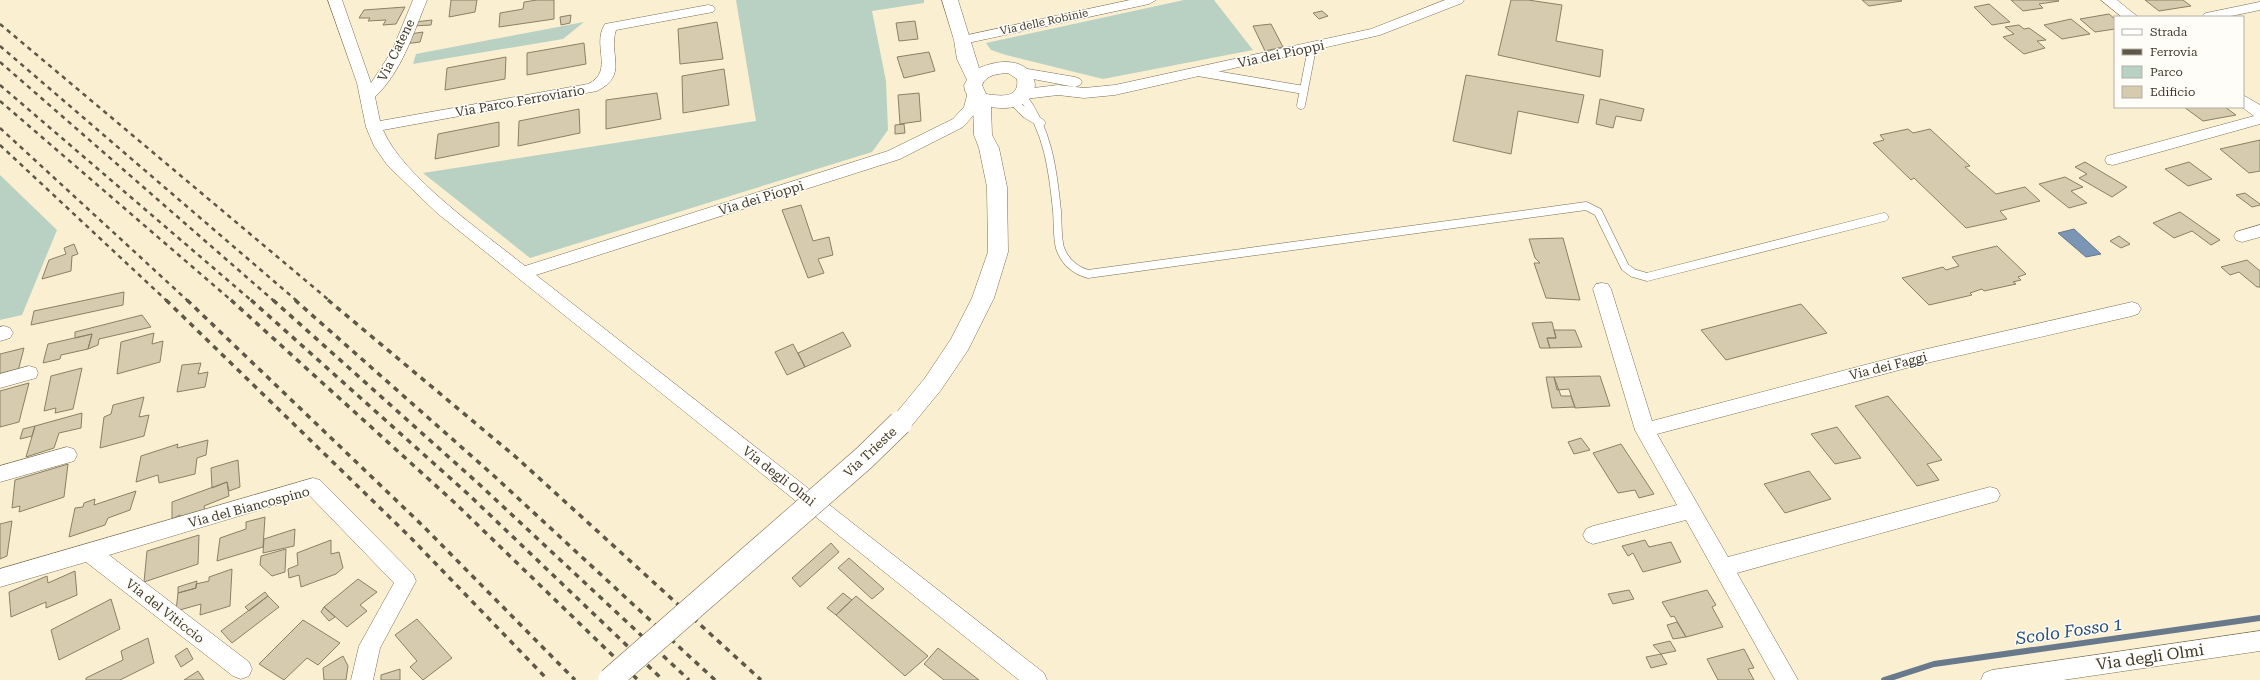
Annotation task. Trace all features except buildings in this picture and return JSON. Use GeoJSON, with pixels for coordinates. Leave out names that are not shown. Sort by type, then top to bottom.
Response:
{"type":"FeatureCollection","features":[{"type":"Feature","properties":{"kind":"street"},"geometry":{"type":"LineString","coordinates":[[335,0],[367,96],[374,127],[382,146],[394,162],[443,209],[522,273]]}},
{"type":"Feature","properties":{"kind":"street","name":"Via Catene"},"geometry":{"type":"LineString","coordinates":[[367,96],[378,87],[389,70],[420,0]]}},
{"type":"Feature","properties":{"kind":"street","name":"Via Trieste"},"geometry":{"type":"LineString","coordinates":[[610,680],[858,463],[900,423],[933,384],[960,344],[983,298],[998,252],[997,187],[988,139],[976,90],[966,59],[963,40],[950,0]]}},
{"type":"Feature","properties":{"kind":"street","name":"Via delle Robinie"},"geometry":{"type":"LineString","coordinates":[[963,40],[1149,0]]}},
{"type":"Feature","properties":{"kind":"street","name":"Via dei Pioppi"},"geometry":{"type":"LineString","coordinates":[[1017,98],[1058,90],[1084,93],[1102,91],[1312,48],[1375,32],[1457,0]]}},
{"type":"Feature","properties":{"kind":"street"},"geometry":{"type":"LineString","coordinates":[[2108,0],[2130,16]]}},
{"type":"Feature","properties":{"kind":"street","name":"Via Parco Ferroviario"},"geometry":{"type":"LineString","coordinates":[[374,127],[592,88],[602,82],[609,72],[607,36],[610,28],[708,10]]}},
{"type":"Feature","properties":{"kind":"street"},"geometry":{"type":"LineString","coordinates":[[963,40],[991,62],[1022,73],[1028,80],[1029,86],[1017,98],[994,103],[976,90],[986,71],[1003,67]]}},
{"type":"Feature","properties":{"kind":"street","name":"Via dei Pioppi"},"geometry":{"type":"LineString","coordinates":[[1022,73],[1075,82],[1102,91]]}},
{"type":"Feature","properties":{"kind":"street","name":"Via dei Pioppi"},"geometry":{"type":"LineString","coordinates":[[522,273],[894,155],[958,123],[971,109],[976,90]]}},
{"type":"Feature","properties":{"kind":"street","name":"Via Trieste"},"geometry":{"type":"LineString","coordinates":[[988,139],[996,118],[1017,98]]}},
{"type":"Feature","properties":{"kind":"street"},"geometry":{"type":"LineString","coordinates":[[2244,101],[2260,113]]}},
{"type":"Feature","properties":{"kind":"street"},"geometry":{"type":"LineString","coordinates":[[2113,160],[2260,119]]}},
{"type":"Feature","properties":{"kind":"street"},"geometry":{"type":"LineString","coordinates":[[2242,236],[2260,230]]}},
{"type":"Feature","properties":{"kind":"street","name":"Via degli Olmi"},"geometry":{"type":"LineString","coordinates":[[522,273],[1036,680]]}},
{"type":"Feature","properties":{"kind":"street"},"geometry":{"type":"LineString","coordinates":[[1602,289],[1645,430],[1787,680]]}},
{"type":"Feature","properties":{"kind":"street","name":"Via dei Faggi"},"geometry":{"type":"LineString","coordinates":[[1645,430],[1918,358],[2132,310]]}},
{"type":"Feature","properties":{"kind":"street"},"geometry":{"type":"LineString","coordinates":[[0,381],[29,373]]}},
{"type":"Feature","properties":{"kind":"street"},"geometry":{"type":"LineString","coordinates":[[0,474],[67,455]]}},
{"type":"Feature","properties":{"kind":"street","name":"Via del Biancospino"},"geometry":{"type":"LineString","coordinates":[[0,578],[313,486],[406,580],[370,646],[362,680]]}},
{"type":"Feature","properties":{"kind":"street"},"geometry":{"type":"LineString","coordinates":[[1724,567],[1990,495]]}},
{"type":"Feature","properties":{"kind":"street"},"geometry":{"type":"LineString","coordinates":[[1593,535],[1691,510]]}},
{"type":"Feature","properties":{"kind":"street","name":"Via del Viticcio"},"geometry":{"type":"LineString","coordinates":[[89,552],[241,669]]}},
{"type":"Feature","properties":{"kind":"street","name":"Via degli Olmi"},"geometry":{"type":"LineString","coordinates":[[1992,680],[2260,641]]}},
{"type":"Feature","properties":{"kind":"lane"},"geometry":{"type":"LineString","coordinates":[[2212,16],[2260,6]]}},
{"type":"Feature","properties":{"kind":"lane"},"geometry":{"type":"LineString","coordinates":[[1301,105],[1312,48]]}},
{"type":"Feature","properties":{"kind":"lane"},"geometry":{"type":"LineString","coordinates":[[1198,72],[1304,90]]}},
{"type":"Feature","properties":{"kind":"lane"},"geometry":{"type":"LineString","coordinates":[[1017,98],[1026,114],[1041,124],[1047,140],[1060,247],[1068,264],[1076,271],[1088,274],[1586,206],[1593,208],[1598,212],[1627,269],[1636,274],[1647,277],[1884,217]]}},
{"type":"Feature","properties":{"kind":"green space"},"geometry":{"type":"Polygon","coordinates":[[[736,0],[924,0],[924,3],[872,11],[886,81],[888,130],[872,152],[530,258],[423,173],[756,121],[736,0]]]}},
{"type":"Feature","properties":{"kind":"green space"},"geometry":{"type":"Polygon","coordinates":[[[1184,0],[1214,0],[1253,50],[1103,79],[1006,55],[991,50],[986,43],[1184,0]]]}},
{"type":"Feature","properties":{"kind":"green space"},"geometry":{"type":"Polygon","coordinates":[[[584,22],[563,39],[413,64],[416,54],[584,22]]]}},
{"type":"Feature","properties":{"kind":"green space"},"geometry":{"type":"Polygon","coordinates":[[[0,175],[57,230],[22,315],[0,320],[0,175]]]}},
{"type":"Feature","properties":{"kind":"water"},"geometry":{"type":"Polygon","coordinates":[[[2074,229],[2101,254],[2086,257],[2058,233],[2074,229]]]}},
{"type":"Feature","properties":{"kind":"waterway","name":"Scolo Fosso 1"},"geometry":{"type":"LineString","coordinates":[[1884,680],[1934,664],[2260,618]]}},
{"type":"Feature","properties":{"kind":"railway"},"geometry":{"type":"LineString","coordinates":[[0,24],[330,301]]}},
{"type":"Feature","properties":{"kind":"railway"},"geometry":{"type":"LineString","coordinates":[[0,46],[297,301]]}},
{"type":"Feature","properties":{"kind":"railway"},"geometry":{"type":"LineString","coordinates":[[0,62],[274,301]]}},
{"type":"Feature","properties":{"kind":"railway"},"geometry":{"type":"LineString","coordinates":[[0,85],[252,301]]}},
{"type":"Feature","properties":{"kind":"railway"},"geometry":{"type":"LineString","coordinates":[[0,101],[232,301]]}},
{"type":"Feature","properties":{"kind":"railway"},"geometry":{"type":"LineString","coordinates":[[0,128],[188,301]]}},
{"type":"Feature","properties":{"kind":"railway"},"geometry":{"type":"LineString","coordinates":[[0,145],[167,301]]}},
{"type":"Feature","properties":{"kind":"railway"},"geometry":{"type":"LineString","coordinates":[[166,300],[409,536],[548,680]]}},
{"type":"Feature","properties":{"kind":"railway"},"geometry":{"type":"LineString","coordinates":[[187,300],[423,526],[575,680]]}},
{"type":"Feature","properties":{"kind":"railway"},"geometry":{"type":"LineString","coordinates":[[231,300],[455,503],[638,680]]}},
{"type":"Feature","properties":{"kind":"railway"},"geometry":{"type":"LineString","coordinates":[[251,300],[468,494],[663,680]]}},
{"type":"Feature","properties":{"kind":"railway"},"geometry":{"type":"LineString","coordinates":[[273,300],[480,485],[689,680]]}},
{"type":"Feature","properties":{"kind":"railway"},"geometry":{"type":"LineString","coordinates":[[295,300],[493,475],[715,680]]}},
{"type":"Feature","properties":{"kind":"railway"},"geometry":{"type":"LineString","coordinates":[[328,300],[517,458],[761,680]]}}]}
